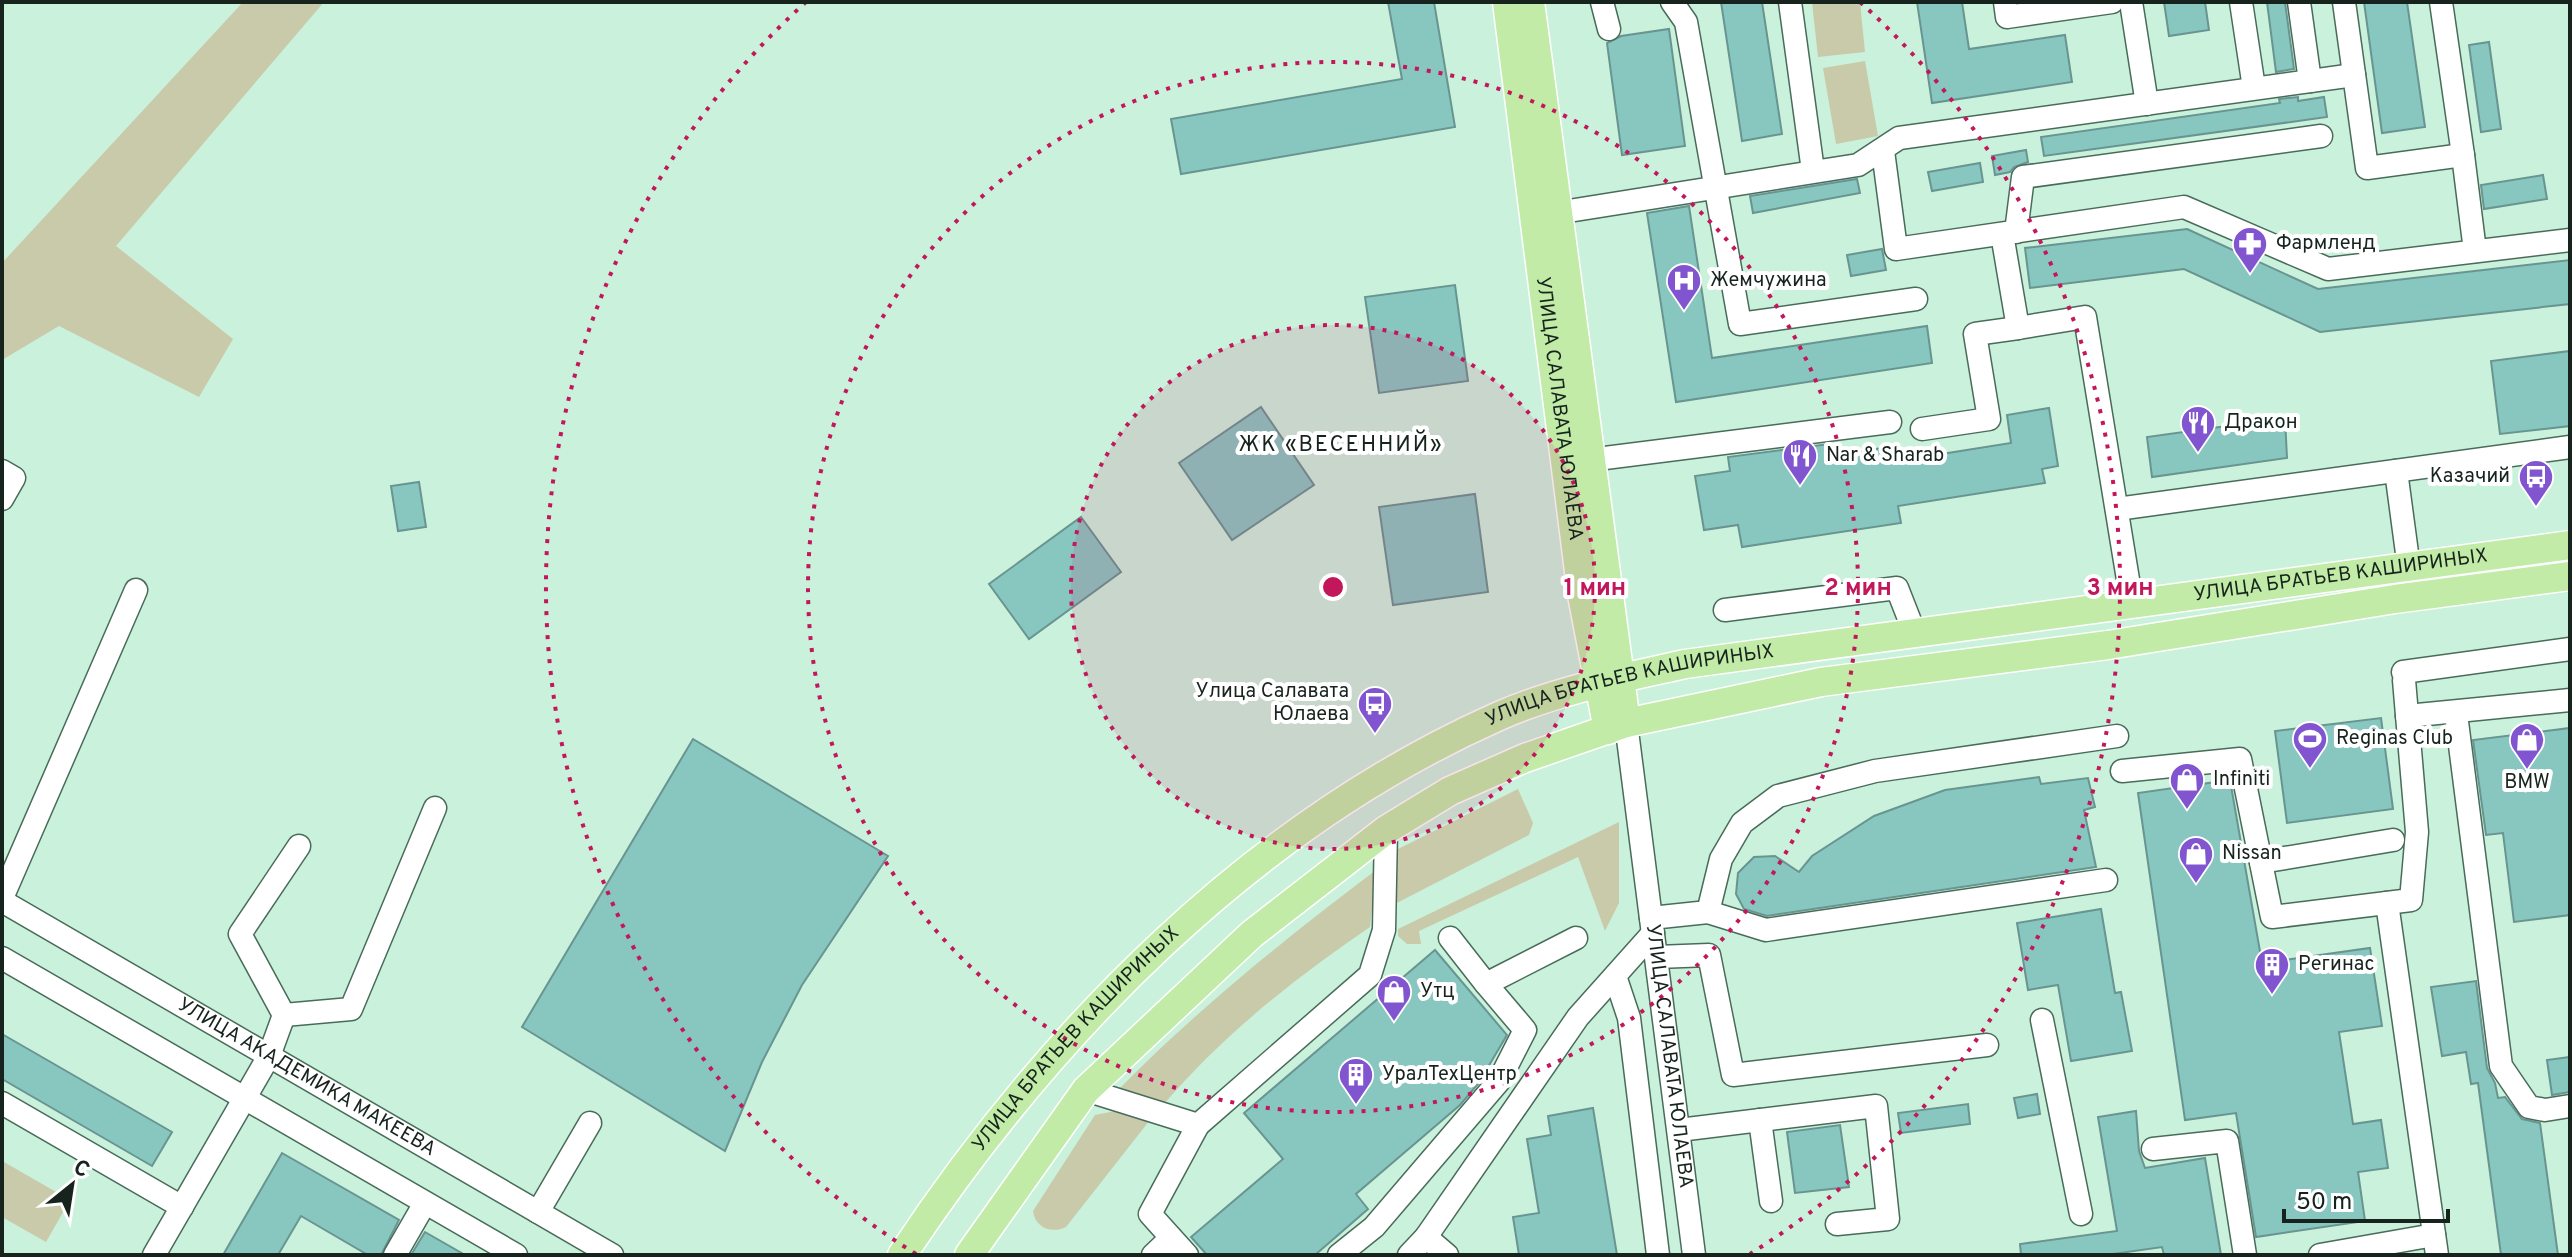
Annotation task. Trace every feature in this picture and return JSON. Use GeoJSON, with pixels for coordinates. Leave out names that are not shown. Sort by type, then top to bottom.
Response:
{"type":"FeatureCollection","features":[{"type":"Feature","properties":{"kind":"main road","name":"УЛИЦА САЛАВАТА ЮЛАЕВА"},"geometry":{"type":"LineString","coordinates":[[1507,2],[1582,595],[1608,681],[1617,726]]}},
{"type":"Feature","properties":{"kind":"main road","name":"УЛИЦА САЛАВАТА ЮЛАЕВА"},"geometry":{"type":"LineString","coordinates":[[1530,2],[1589,460],[1608,681]]}},
{"type":"Feature","properties":{"kind":"main road","name":"УЛИЦА БРАТЬЕВ КАШИРИНЫХ"},"geometry":{"type":"LineString","coordinates":[[902,1255],[957,1174],[1048,1059],[1097,1004],[1228,886],[1374,780],[1501,715],[1608,681],[1685,664],[2570,545]]}},
{"type":"Feature","properties":{"kind":"main road","name":"УЛИЦА БРАТЬЕВ КАШИРИНЫХ"},"geometry":{"type":"LineString","coordinates":[[969,1255],[1086,1090],[1252,934],[1386,830],[1450,791],[1525,758],[1617,726],[1821,682],[2570,576]]}},
{"type":"Feature","properties":{"kind":"main road"},"geometry":{"type":"LineString","coordinates":[[1959,628],[1964,663]]}},
{"type":"Feature","properties":{"kind":"street"},"geometry":{"type":"LineString","coordinates":[[1602,2],[1609,29]]}},
{"type":"Feature","properties":{"kind":"street"},"geometry":{"type":"LineString","coordinates":[[1672,2],[1686,22],[1740,324],[1916,299]]}},
{"type":"Feature","properties":{"kind":"street"},"geometry":{"type":"LineString","coordinates":[[1790,2],[1813,171]]}},
{"type":"Feature","properties":{"kind":"street"},"geometry":{"type":"LineString","coordinates":[[2005,2],[2007,17],[2112,2]]}},
{"type":"Feature","properties":{"kind":"street"},"geometry":{"type":"LineString","coordinates":[[2131,2],[2147,104]]}},
{"type":"Feature","properties":{"kind":"street"},"geometry":{"type":"LineString","coordinates":[[2241,2],[2254,88]]}},
{"type":"Feature","properties":{"kind":"street"},"geometry":{"type":"LineString","coordinates":[[2299,2],[2310,81]]}},
{"type":"Feature","properties":{"kind":"street"},"geometry":{"type":"LineString","coordinates":[[2344,2],[2367,168],[2463,155]]}},
{"type":"Feature","properties":{"kind":"street"},"geometry":{"type":"LineString","coordinates":[[2441,2],[2475,251]]}},
{"type":"Feature","properties":{"kind":"street"},"geometry":{"type":"LineString","coordinates":[[1556,213],[1858,165],[1899,138],[2354,75]]}},
{"type":"Feature","properties":{"kind":"street"},"geometry":{"type":"LineString","coordinates":[[2018,328],[2009,233],[2023,177],[2321,136]]}},
{"type":"Feature","properties":{"kind":"street"},"geometry":{"type":"LineString","coordinates":[[1883,151],[1896,249],[2184,207],[2328,269],[2570,240]]}},
{"type":"Feature","properties":{"kind":"street"},"geometry":{"type":"LineString","coordinates":[[1922,429],[1989,419],[1975,334],[2085,317],[2132,604]]}},
{"type":"Feature","properties":{"kind":"street"},"geometry":{"type":"LineString","coordinates":[[1589,460],[1890,422]]}},
{"type":"Feature","properties":{"kind":"street"},"geometry":{"type":"LineString","coordinates":[[2117,509],[2570,447]]}},
{"type":"Feature","properties":{"kind":"street"},"geometry":{"type":"LineString","coordinates":[[2,471],[14,478],[2,499]]}},
{"type":"Feature","properties":{"kind":"street"},"geometry":{"type":"LineString","coordinates":[[2396,471],[2409,568]]}},
{"type":"Feature","properties":{"kind":"street"},"geometry":{"type":"LineString","coordinates":[[1725,610],[1897,588],[1915,634]]}},
{"type":"Feature","properties":{"kind":"street"},"geometry":{"type":"LineString","coordinates":[[2,900],[136,590]]}},
{"type":"Feature","properties":{"kind":"street"},"geometry":{"type":"LineString","coordinates":[[2122,771],[2240,759],[2272,917],[2411,900],[2417,832],[2403,676],[2570,649]]}},
{"type":"Feature","properties":{"kind":"street"},"geometry":{"type":"LineString","coordinates":[[2407,716],[2456,714],[2570,700]]}},
{"type":"Feature","properties":{"kind":"street"},"geometry":{"type":"LineString","coordinates":[[2456,714],[2501,1066],[2529,1107],[2545,1110],[2570,1106]]}},
{"type":"Feature","properties":{"kind":"street","name":"УЛИЦА САЛАВАТА ЮЛАЕВА"},"geometry":{"type":"LineString","coordinates":[[1617,726],[1638,809],[1694,1255]]}},
{"type":"Feature","properties":{"kind":"street"},"geometry":{"type":"LineString","coordinates":[[1708,912],[1721,859],[1742,823],[1778,796],[1875,771],[2117,736]]}},
{"type":"Feature","properties":{"kind":"street"},"geometry":{"type":"LineString","coordinates":[[284,1015],[351,1009],[435,808]]}},
{"type":"Feature","properties":{"kind":"street"},"geometry":{"type":"LineString","coordinates":[[1153,1255],[1179,1247],[1150,1214],[1198,1125],[1370,975],[1384,930],[1386,830]]}},
{"type":"Feature","properties":{"kind":"street"},"geometry":{"type":"LineString","coordinates":[[2261,862],[2393,840]]}},
{"type":"Feature","properties":{"kind":"street"},"geometry":{"type":"LineString","coordinates":[[154,1255],[269,1056],[284,1015],[240,934],[299,846]]}},
{"type":"Feature","properties":{"kind":"street"},"geometry":{"type":"LineString","coordinates":[[1409,1255],[1426,1237],[1578,1017],[1615,976],[1652,926],[1708,912],[1766,930],[2106,880]]}},
{"type":"Feature","properties":{"kind":"street","name":"УЛИЦА АКАДЕМИКА МАКЕЕВА"},"geometry":{"type":"LineString","coordinates":[[2,900],[538,1212],[588,1249],[612,1255]]}},
{"type":"Feature","properties":{"kind":"street"},"geometry":{"type":"LineString","coordinates":[[2320,1255],[2436,1245],[2387,903]]}},
{"type":"Feature","properties":{"kind":"street"},"geometry":{"type":"LineString","coordinates":[[1339,1255],[1374,1227],[1499,1081],[1525,1030],[1450,938]]}},
{"type":"Feature","properties":{"kind":"street"},"geometry":{"type":"LineString","coordinates":[[1486,984],[1576,938]]}},
{"type":"Feature","properties":{"kind":"street"},"geometry":{"type":"LineString","coordinates":[[1657,957],[1709,955],[1733,1075],[1987,1045]]}},
{"type":"Feature","properties":{"kind":"street"},"geometry":{"type":"LineString","coordinates":[[2,958],[516,1255]]}},
{"type":"Feature","properties":{"kind":"street"},"geometry":{"type":"LineString","coordinates":[[1615,976],[1629,1018],[1658,1255]]}},
{"type":"Feature","properties":{"kind":"street"},"geometry":{"type":"LineString","coordinates":[[2042,1020],[2081,1214]]}},
{"type":"Feature","properties":{"kind":"street"},"geometry":{"type":"LineString","coordinates":[[1086,1090],[1198,1125]]}},
{"type":"Feature","properties":{"kind":"street"},"geometry":{"type":"LineString","coordinates":[[2,1103],[182,1207]]}},
{"type":"Feature","properties":{"kind":"street"},"geometry":{"type":"LineString","coordinates":[[1679,1130],[1876,1106],[1888,1219],[1837,1224]]}},
{"type":"Feature","properties":{"kind":"street"},"geometry":{"type":"LineString","coordinates":[[1760,1120],[1771,1201]]}},
{"type":"Feature","properties":{"kind":"street"},"geometry":{"type":"LineString","coordinates":[[538,1212],[590,1123]]}},
{"type":"Feature","properties":{"kind":"street"},"geometry":{"type":"LineString","coordinates":[[2153,1149],[2227,1141],[2245,1255]]}},
{"type":"Feature","properties":{"kind":"street"},"geometry":{"type":"LineString","coordinates":[[395,1255],[425,1203]]}},
{"type":"Feature","properties":{"kind":"street"},"geometry":{"type":"LineString","coordinates":[[1426,1237],[1447,1255]]}},
{"type":"Feature","properties":{"kind":"green space"},"geometry":{"type":"Polygon","coordinates":[[[243,2],[324,2],[116,246],[233,339],[199,397],[59,326],[2,360],[2,263],[243,2]]]}},
{"type":"Feature","properties":{"kind":"green space"},"geometry":{"type":"Polygon","coordinates":[[[1812,2],[1860,2],[1865,52],[1818,57],[1812,2]]]}},
{"type":"Feature","properties":{"kind":"green space"},"geometry":{"type":"Polygon","coordinates":[[[1865,61],[1878,136],[1836,144],[1823,68],[1865,61]]]}},
{"type":"Feature","properties":{"kind":"green space"},"geometry":{"type":"Polygon","coordinates":[[[1518,789],[1533,823],[1529,835],[1387,908],[1396,850],[1518,789]]]}},
{"type":"Feature","properties":{"kind":"green space"},"geometry":{"type":"Polygon","coordinates":[[[1619,822],[1619,903],[1605,931],[1578,857],[1419,931],[1421,944],[1407,944],[1398,936],[1398,929],[1619,822]]]}},
{"type":"Feature","properties":{"kind":"green space"},"geometry":{"type":"Polygon","coordinates":[[[1376,870],[1370,927],[1314,966],[1235,1031],[1164,1104],[1120,1088],[1244,974],[1376,870]]]}},
{"type":"Feature","properties":{"kind":"green space"},"geometry":{"type":"Polygon","coordinates":[[[1120,1110],[1150,1120],[1066,1227],[1055,1230],[1045,1228],[1037,1222],[1033,1211],[1095,1115],[1120,1110]]]}},
{"type":"Feature","properties":{"kind":"green space"},"geometry":{"type":"Polygon","coordinates":[[[4,1162],[70,1200],[46,1242],[2,1217],[4,1162]]]}},
{"type":"Feature","properties":{"kind":"building"},"geometry":{"type":"Polygon","coordinates":[[[1388,2],[1434,2],[1455,127],[1181,174],[1171,119],[1402,79],[1388,2]]]}},
{"type":"Feature","properties":{"kind":"building"},"geometry":{"type":"Polygon","coordinates":[[[1721,2],[1762,2],[1782,134],[1742,141],[1721,2]]]}},
{"type":"Feature","properties":{"kind":"building"},"geometry":{"type":"Polygon","coordinates":[[[1917,2],[1962,2],[1969,49],[2065,35],[2072,82],[1932,103],[1917,2]]]}},
{"type":"Feature","properties":{"kind":"building"},"geometry":{"type":"Polygon","coordinates":[[[2164,2],[2205,2],[2209,30],[2169,36],[2164,2]]]}},
{"type":"Feature","properties":{"kind":"building"},"geometry":{"type":"Polygon","coordinates":[[[2267,2],[2285,2],[2294,69],[2276,72],[2267,2]]]}},
{"type":"Feature","properties":{"kind":"building"},"geometry":{"type":"Polygon","coordinates":[[[2364,2],[2407,2],[2425,127],[2382,133],[2364,2]]]}},
{"type":"Feature","properties":{"kind":"building"},"geometry":{"type":"Polygon","coordinates":[[[1669,29],[1685,146],[1622,155],[1607,43],[1621,36],[1669,29]]]}},
{"type":"Feature","properties":{"kind":"building"},"geometry":{"type":"Polygon","coordinates":[[[2489,42],[2501,129],[2481,132],[2469,45],[2489,42]]]}},
{"type":"Feature","properties":{"kind":"building"},"geometry":{"type":"Polygon","coordinates":[[[2298,97],[2298,101],[2324,97],[2327,117],[2044,156],[2041,137],[2280,103],[2279,99],[2298,97]]]}},
{"type":"Feature","properties":{"kind":"building"},"geometry":{"type":"Polygon","coordinates":[[[2026,150],[2028,162],[2014,167],[2010,172],[1995,175],[1992,156],[2026,150]]]}},
{"type":"Feature","properties":{"kind":"building"},"geometry":{"type":"Polygon","coordinates":[[[1980,163],[1983,182],[1932,191],[1928,172],[1980,163]]]}},
{"type":"Feature","properties":{"kind":"building"},"geometry":{"type":"Polygon","coordinates":[[[2543,175],[2547,199],[2484,209],[2481,185],[2543,175]]]}},
{"type":"Feature","properties":{"kind":"building"},"geometry":{"type":"Polygon","coordinates":[[[1857,179],[1860,193],[1753,213],[1750,196],[1857,179]]]}},
{"type":"Feature","properties":{"kind":"building"},"geometry":{"type":"Polygon","coordinates":[[[1689,206],[1712,358],[1927,326],[1932,363],[1676,402],[1647,213],[1689,206]]]}},
{"type":"Feature","properties":{"kind":"building"},"geometry":{"type":"Polygon","coordinates":[[[2187,229],[2318,289],[2570,260],[2570,304],[2320,332],[2184,269],[2030,288],[2025,248],[2187,229]]]}},
{"type":"Feature","properties":{"kind":"building"},"geometry":{"type":"Polygon","coordinates":[[[1882,249],[1886,270],[1851,276],[1847,255],[1882,249]]]}},
{"type":"Feature","properties":{"kind":"building"},"geometry":{"type":"Polygon","coordinates":[[[1455,285],[1468,381],[1379,393],[1365,297],[1455,285]]]}},
{"type":"Feature","properties":{"kind":"building"},"geometry":{"type":"Polygon","coordinates":[[[2570,351],[2570,426],[2500,434],[2491,361],[2570,351]]]}},
{"type":"Feature","properties":{"kind":"building"},"geometry":{"type":"Polygon","coordinates":[[[1261,407],[1314,485],[1232,540],[1179,463],[1261,407]]]}},
{"type":"Feature","properties":{"kind":"building"},"geometry":{"type":"Polygon","coordinates":[[[2049,408],[2058,466],[2042,469],[2045,483],[1898,506],[1901,523],[1742,547],[1738,525],[1704,530],[1695,476],[1730,471],[1728,457],[1829,444],[1831,456],[1889,447],[1891,462],[2011,443],[2007,415],[2049,408]]]}},
{"type":"Feature","properties":{"kind":"building"},"geometry":{"type":"Polygon","coordinates":[[[2285,418],[2287,458],[2152,477],[2147,437],[2285,418]]]}},
{"type":"Feature","properties":{"kind":"building"},"geometry":{"type":"Polygon","coordinates":[[[419,482],[426,527],[398,531],[391,486],[419,482]]]}},
{"type":"Feature","properties":{"kind":"building"},"geometry":{"type":"Polygon","coordinates":[[[1475,494],[1488,592],[1393,605],[1379,507],[1475,494]]]}},
{"type":"Feature","properties":{"kind":"building"},"geometry":{"type":"Polygon","coordinates":[[[1081,517],[1121,572],[1029,639],[989,584],[1081,517]]]}},
{"type":"Feature","properties":{"kind":"building"},"geometry":{"type":"Polygon","coordinates":[[[2381,718],[2393,809],[2287,823],[2275,731],[2381,718]]]}},
{"type":"Feature","properties":{"kind":"building"},"geometry":{"type":"Polygon","coordinates":[[[2570,728],[2570,915],[2514,922],[2503,833],[2486,835],[2473,740],[2570,728]]]}},
{"type":"Feature","properties":{"kind":"building"},"geometry":{"type":"Polygon","coordinates":[[[693,739],[888,856],[802,985],[762,1062],[725,1151],[522,1027],[693,739]]]}},
{"type":"Feature","properties":{"kind":"building"},"geometry":{"type":"Polygon","coordinates":[[[2039,777],[2041,784],[2088,778],[2095,807],[2084,810],[2096,867],[1767,916],[1744,909],[1736,894],[1738,873],[1754,857],[1775,856],[1799,872],[1812,856],[1874,816],[1945,790],[2039,777]]]}},
{"type":"Feature","properties":{"kind":"building","name":"Регинас"},"geometry":{"type":"Polygon","coordinates":[[[2230,780],[2262,963],[2370,948],[2382,1026],[2339,1032],[2353,1124],[2381,1120],[2388,1168],[2358,1172],[2365,1221],[2256,1237],[2236,1113],[2185,1120],[2138,793],[2230,780]]]}},
{"type":"Feature","properties":{"kind":"building"},"geometry":{"type":"Polygon","coordinates":[[[2101,909],[2115,993],[2121,992],[2132,1051],[2071,1061],[2058,985],[2028,990],[2017,923],[2101,909]]]}},
{"type":"Feature","properties":{"kind":"building","name":"УралТехЦентр"},"geometry":{"type":"Polygon","coordinates":[[[1435,950],[1507,1035],[1478,1084],[1460,1105],[1356,1194],[1368,1209],[1315,1255],[1207,1255],[1191,1237],[1283,1159],[1244,1113],[1435,950]]]}},
{"type":"Feature","properties":{"kind":"building"},"geometry":{"type":"Polygon","coordinates":[[[2476,981],[2487,1068],[2498,1098],[2505,1097],[2522,1119],[2540,1123],[2558,1255],[2501,1255],[2478,1083],[2471,1084],[2466,1052],[2442,1056],[2431,987],[2476,981]]]}},
{"type":"Feature","properties":{"kind":"building"},"geometry":{"type":"Polygon","coordinates":[[[2,1034],[172,1132],[152,1166],[2,1079],[2,1034]]]}},
{"type":"Feature","properties":{"kind":"building"},"geometry":{"type":"Polygon","coordinates":[[[2570,1057],[2570,1092],[2552,1095],[2547,1060],[2570,1057]]]}},
{"type":"Feature","properties":{"kind":"building"},"geometry":{"type":"Polygon","coordinates":[[[2037,1094],[2040,1114],[2018,1118],[2014,1098],[2037,1094]]]}},
{"type":"Feature","properties":{"kind":"building"},"geometry":{"type":"Polygon","coordinates":[[[1968,1104],[1970,1124],[1901,1133],[1898,1113],[1968,1104]]]}},
{"type":"Feature","properties":{"kind":"building"},"geometry":{"type":"Polygon","coordinates":[[[1593,1108],[1617,1255],[1519,1255],[1513,1217],[1539,1213],[1527,1139],[1551,1135],[1548,1116],[1593,1108]]]}},
{"type":"Feature","properties":{"kind":"building"},"geometry":{"type":"Polygon","coordinates":[[[2136,1111],[2139,1151],[2145,1168],[2205,1158],[2221,1255],[2164,1255],[2162,1247],[2106,1255],[2021,1255],[2020,1244],[2117,1231],[2098,1117],[2136,1111]]]}},
{"type":"Feature","properties":{"kind":"building"},"geometry":{"type":"Polygon","coordinates":[[[1840,1125],[1849,1187],[1795,1193],[1787,1132],[1840,1125]]]}},
{"type":"Feature","properties":{"kind":"building"},"geometry":{"type":"Polygon","coordinates":[[[282,1153],[399,1220],[381,1255],[368,1255],[301,1216],[278,1255],[223,1255],[282,1153]]]}},
{"type":"Feature","properties":{"kind":"building"},"geometry":{"type":"Polygon","coordinates":[[[425,1232],[465,1255],[411,1255],[425,1232]]]}},
{"type":"Feature","properties":{"kind":"place","name":"Фармленд"},"geometry":{"type":"Point","coordinates":[2250,275]}},
{"type":"Feature","properties":{"kind":"place","name":"Жемчужина"},"geometry":{"type":"Point","coordinates":[1684,312]}},
{"type":"Feature","properties":{"kind":"place","name":"Дракон"},"geometry":{"type":"Point","coordinates":[2198,454]}},
{"type":"Feature","properties":{"kind":"place","name":"Nar & Sharab"},"geometry":{"type":"Point","coordinates":[1800,487]}},
{"type":"Feature","properties":{"kind":"place","name":"Казачий"},"geometry":{"type":"Point","coordinates":[2536,508]}},
{"type":"Feature","properties":{"kind":"place","name":"Улица Салавата Юлаева"},"geometry":{"type":"Point","coordinates":[1375,735]}},
{"type":"Feature","properties":{"kind":"place","name":"Reginas Club"},"geometry":{"type":"Point","coordinates":[2310,770]}},
{"type":"Feature","properties":{"kind":"place","name":"BMW"},"geometry":{"type":"Point","coordinates":[2527,771]}},
{"type":"Feature","properties":{"kind":"place","name":"Infiniti"},"geometry":{"type":"Point","coordinates":[2187,811]}},
{"type":"Feature","properties":{"kind":"place","name":"Nissan"},"geometry":{"type":"Point","coordinates":[2196,885]}},
{"type":"Feature","properties":{"kind":"place","name":"Регинас"},"geometry":{"type":"Point","coordinates":[2272,996]}},
{"type":"Feature","properties":{"kind":"place","name":"Утц"},"geometry":{"type":"Point","coordinates":[1394,1023]}},
{"type":"Feature","properties":{"kind":"place","name":"УралТехЦентр"},"geometry":{"type":"Point","coordinates":[1356,1106]}},
{"type":"Feature","properties":{"kind":"district","name":"ЖК «ВЕСЕННИЙ»"},"geometry":{"type":"Point","coordinates":[1341,445]}}]}
